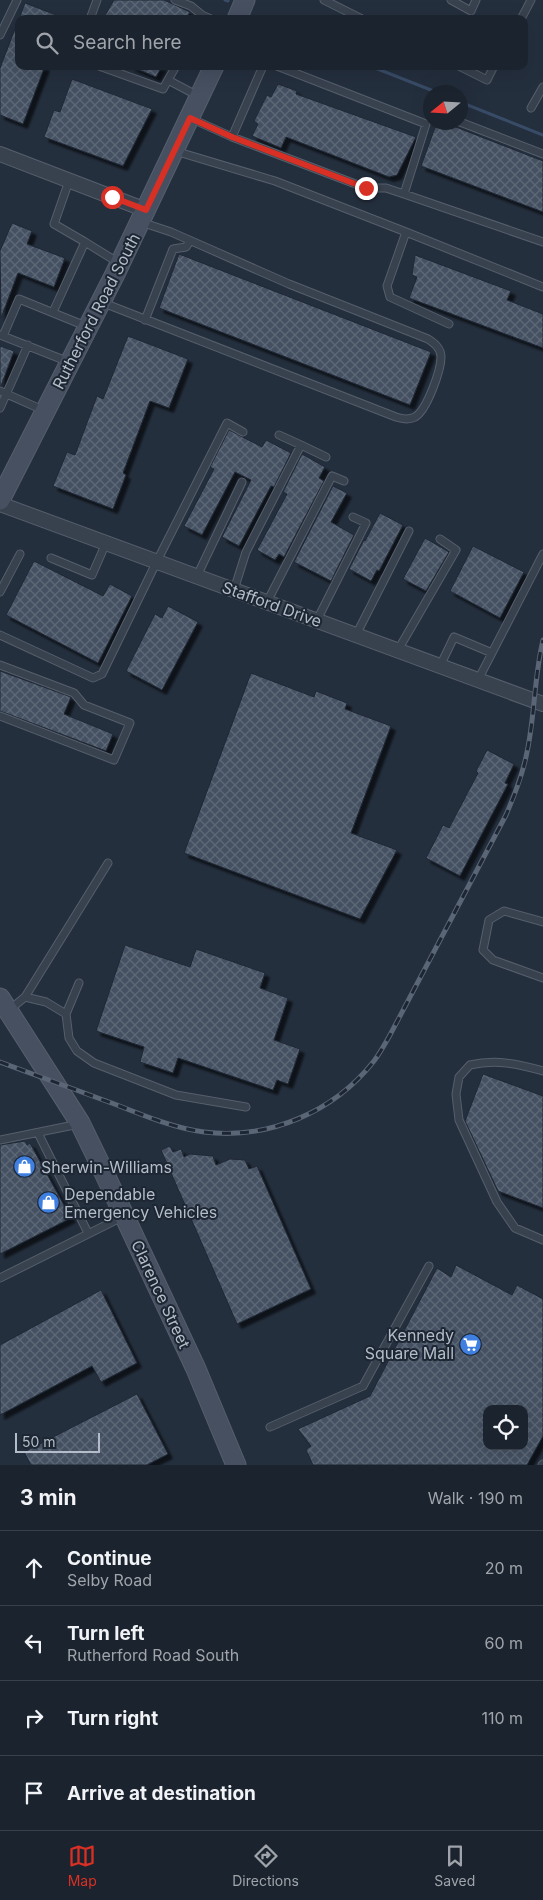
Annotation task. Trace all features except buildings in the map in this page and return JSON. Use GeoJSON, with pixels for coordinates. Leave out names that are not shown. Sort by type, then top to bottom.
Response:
{"type":"FeatureCollection","features":[{"type":"Feature","properties":{"kind":"street"},"geometry":{"type":"LineString","coordinates":[[239,15],[245,0]]}},
{"type":"Feature","properties":{"kind":"street","name":"Rutherford Road South"},"geometry":{"type":"LineString","coordinates":[[0,502],[8,477],[45,412],[101,302],[212,70]]}},
{"type":"Feature","properties":{"kind":"street"},"geometry":{"type":"LineString","coordinates":[[0,154],[69,181],[143,216]]}},
{"type":"Feature","properties":{"kind":"street","name":"Stafford Drive"},"geometry":{"type":"LineString","coordinates":[[0,502],[543,704]]}},
{"type":"Feature","properties":{"kind":"street","name":"Clarence Street"},"geometry":{"type":"LineString","coordinates":[[4,1004],[80,1124],[196,1369],[236,1465]]}},
{"type":"Feature","properties":{"kind":"lane"},"geometry":{"type":"LineString","coordinates":[[0,35],[17,0]]}},
{"type":"Feature","properties":{"kind":"lane"},"geometry":{"type":"LineString","coordinates":[[91,15],[97,0]]}},
{"type":"Feature","properties":{"kind":"lane"},"geometry":{"type":"LineString","coordinates":[[175,0],[191,6],[199,15]]}},
{"type":"Feature","properties":{"kind":"lane"},"geometry":{"type":"LineString","coordinates":[[324,0],[354,15]]}},
{"type":"Feature","properties":{"kind":"lane"},"geometry":{"type":"LineString","coordinates":[[451,0],[471,11],[476,0]]}},
{"type":"Feature","properties":{"kind":"lane"},"geometry":{"type":"LineString","coordinates":[[522,15],[531,0]]}},
{"type":"Feature","properties":{"kind":"lane"},"geometry":{"type":"LineString","coordinates":[[110,70],[163,89],[174,70]]}},
{"type":"Feature","properties":{"kind":"lane"},"geometry":{"type":"LineString","coordinates":[[232,137],[261,70]]}},
{"type":"Feature","properties":{"kind":"lane"},"geometry":{"type":"LineString","coordinates":[[288,70],[423,121]]}},
{"type":"Feature","properties":{"kind":"lane"},"geometry":{"type":"LineString","coordinates":[[466,70],[487,80],[492,70]]}},
{"type":"Feature","properties":{"kind":"lane"},"geometry":{"type":"LineString","coordinates":[[168,80],[200,97]]}},
{"type":"Feature","properties":{"kind":"lane"},"geometry":{"type":"LineString","coordinates":[[531,108],[543,87]]}},
{"type":"Feature","properties":{"kind":"lane"},"geometry":{"type":"LineString","coordinates":[[190,118],[232,137],[366,188],[386,188],[543,242]]}},
{"type":"Feature","properties":{"kind":"lane"},"geometry":{"type":"LineString","coordinates":[[468,125],[543,154]]}},
{"type":"Feature","properties":{"kind":"lane"},"geometry":{"type":"LineString","coordinates":[[404,194],[426,130]]}},
{"type":"Feature","properties":{"kind":"lane"},"geometry":{"type":"LineString","coordinates":[[174,151],[275,181],[543,287]]}},
{"type":"Feature","properties":{"kind":"lane"},"geometry":{"type":"LineString","coordinates":[[69,181],[54,224],[120,264]]}},
{"type":"Feature","properties":{"kind":"lane"},"geometry":{"type":"LineString","coordinates":[[101,302],[396,418],[410,418],[423,410],[436,380],[442,356],[438,347],[428,339],[289,284],[190,240],[143,216]]}},
{"type":"Feature","properties":{"kind":"lane"},"geometry":{"type":"LineString","coordinates":[[406,232],[387,286],[390,297],[449,324]]}},
{"type":"Feature","properties":{"kind":"lane"},"geometry":{"type":"LineString","coordinates":[[145,320],[174,250],[186,247],[190,240]]}},
{"type":"Feature","properties":{"kind":"lane"},"geometry":{"type":"LineString","coordinates":[[54,312],[85,242]]}},
{"type":"Feature","properties":{"kind":"lane"},"geometry":{"type":"LineString","coordinates":[[70,362],[2,335],[19,299],[88,327]]}},
{"type":"Feature","properties":{"kind":"lane"},"geometry":{"type":"LineString","coordinates":[[0,408],[3,393],[28,345]]}},
{"type":"Feature","properties":{"kind":"lane"},"geometry":{"type":"LineString","coordinates":[[3,393],[45,412]]}},
{"type":"Feature","properties":{"kind":"lane"},"geometry":{"type":"LineString","coordinates":[[0,635],[93,678],[102,674],[156,561],[227,424],[243,432]]}},
{"type":"Feature","properties":{"kind":"lane"},"geometry":{"type":"LineString","coordinates":[[279,435],[326,457]]}},
{"type":"Feature","properties":{"kind":"lane"},"geometry":{"type":"LineString","coordinates":[[234,590],[246,552],[301,445]]}},
{"type":"Feature","properties":{"kind":"lane"},"geometry":{"type":"LineString","coordinates":[[267,602],[332,476],[344,482]]}},
{"type":"Feature","properties":{"kind":"lane"},"geometry":{"type":"LineString","coordinates":[[196,576],[242,482]]}},
{"type":"Feature","properties":{"kind":"lane"},"geometry":{"type":"LineString","coordinates":[[317,620],[366,523],[354,517]]}},
{"type":"Feature","properties":{"kind":"lane"},"geometry":{"type":"LineString","coordinates":[[356,635],[409,531]]}},
{"type":"Feature","properties":{"kind":"lane"},"geometry":{"type":"LineString","coordinates":[[398,650],[456,550],[440,539]]}},
{"type":"Feature","properties":{"kind":"lane"},"geometry":{"type":"LineString","coordinates":[[50,558],[92,575],[106,543]]}},
{"type":"Feature","properties":{"kind":"lane"},"geometry":{"type":"LineString","coordinates":[[0,592],[20,554]]}},
{"type":"Feature","properties":{"kind":"lane"},"geometry":{"type":"LineString","coordinates":[[478,680],[543,554]]}},
{"type":"Feature","properties":{"kind":"lane"},"geometry":{"type":"LineString","coordinates":[[440,666],[454,637],[492,653]]}},
{"type":"Feature","properties":{"kind":"lane"},"geometry":{"type":"LineString","coordinates":[[0,665],[74,692],[84,705],[130,723],[114,760],[0,716]]}},
{"type":"Feature","properties":{"kind":"lane"},"geometry":{"type":"LineString","coordinates":[[25,997],[108,863]]}},
{"type":"Feature","properties":{"kind":"lane"},"geometry":{"type":"LineString","coordinates":[[543,922],[504,911],[489,920],[483,950],[493,960],[543,978]]}},
{"type":"Feature","properties":{"kind":"lane"},"geometry":{"type":"LineString","coordinates":[[79,983],[66,1014],[69,1038],[77,1051],[94,1063],[176,1095],[246,1107]]}},
{"type":"Feature","properties":{"kind":"lane"},"geometry":{"type":"LineString","coordinates":[[4,1004],[25,997],[46,1002],[66,1014]]}},
{"type":"Feature","properties":{"kind":"lane"},"geometry":{"type":"LineString","coordinates":[[543,1072],[525,1066],[498,1061],[470,1065],[459,1077],[456,1094],[459,1120],[497,1202],[515,1228],[543,1240]]}},
{"type":"Feature","properties":{"kind":"lane"},"geometry":{"type":"LineString","coordinates":[[0,1140],[80,1124]]}},
{"type":"Feature","properties":{"kind":"lane"},"geometry":{"type":"LineString","coordinates":[[38,1133],[88,1234]]}},
{"type":"Feature","properties":{"kind":"lane"},"geometry":{"type":"LineString","coordinates":[[0,1278],[125,1216]]}},
{"type":"Feature","properties":{"kind":"lane"},"geometry":{"type":"LineString","coordinates":[[270,1427],[363,1386],[429,1266]]}},
{"type":"Feature","properties":{"kind":"waterway"},"geometry":{"type":"LineString","coordinates":[[380,70],[423,87]]}},
{"type":"Feature","properties":{"kind":"waterway"},"geometry":{"type":"LineString","coordinates":[[468,105],[543,135]]}},
{"type":"Feature","properties":{"kind":"railway"},"geometry":{"type":"LineString","coordinates":[[0,1062],[160,1121],[204,1132],[228,1133],[276,1126],[298,1119],[340,1095],[374,1061],[390,1035],[506,815],[518,784],[530,738],[543,640]]}},
{"type":"Feature","properties":{"kind":"place","name":"Sherwin-Williams"},"geometry":{"type":"Point","coordinates":[25,1167]}},
{"type":"Feature","properties":{"kind":"place","name":"Dependable Emergency Vehicles"},"geometry":{"type":"Point","coordinates":[48,1203]}},
{"type":"Feature","properties":{"kind":"place","name":"Kennedy Square Mall"},"geometry":{"type":"Point","coordinates":[470,1344]}},
{"type":"Feature","properties":{"kind":"route"},"geometry":{"type":"LineString","coordinates":[[112,197],[146,210],[190,118],[232,137],[366,188]]}}]}
